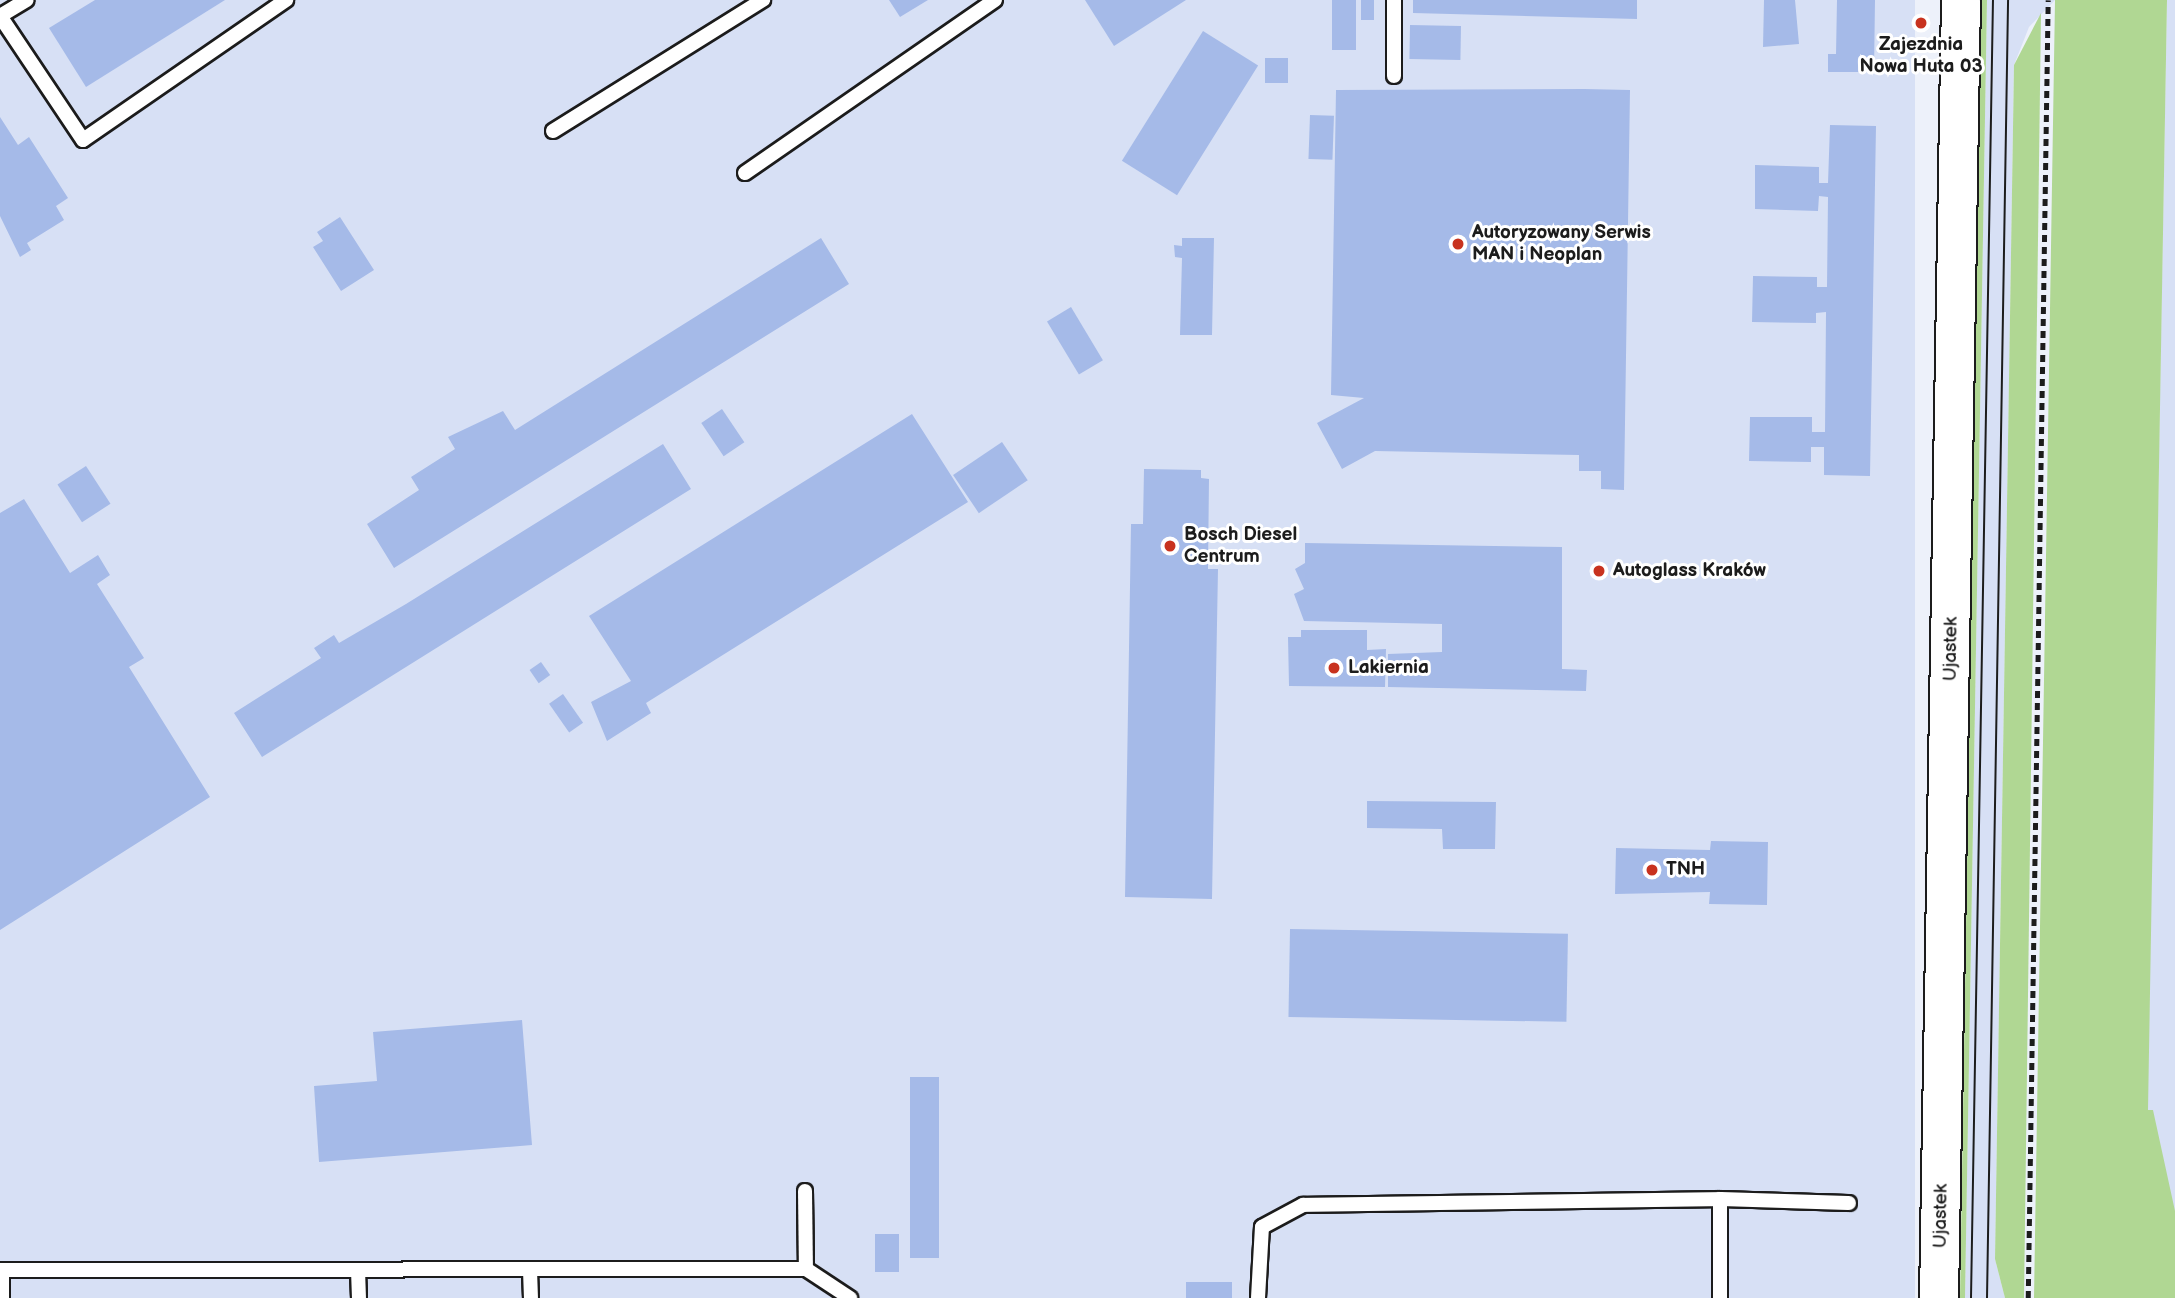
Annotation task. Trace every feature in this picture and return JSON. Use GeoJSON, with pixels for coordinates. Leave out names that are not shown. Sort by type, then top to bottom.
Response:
{"type":"FeatureCollection","features":[{"type":"Feature","properties":{"kind":"street","name":"Ujastek"},"geometry":{"type":"LineString","coordinates":[[1939,1298],[1961,0]]}},
{"type":"Feature","properties":{"kind":"lane"},"geometry":{"type":"LineString","coordinates":[[27,0],[0,16],[83,140],[286,0]]}},
{"type":"Feature","properties":{"kind":"lane"},"geometry":{"type":"LineString","coordinates":[[553,131],[763,0]]}},
{"type":"Feature","properties":{"kind":"lane"},"geometry":{"type":"LineString","coordinates":[[745,173],[995,0]]}},
{"type":"Feature","properties":{"kind":"lane"},"geometry":{"type":"LineString","coordinates":[[1394,0],[1394,76]]}},
{"type":"Feature","properties":{"kind":"lane"},"geometry":{"type":"LineString","coordinates":[[805,1191],[806,1269]]}},
{"type":"Feature","properties":{"kind":"lane"},"geometry":{"type":"LineString","coordinates":[[1720,1199],[1720,1298]]}},
{"type":"Feature","properties":{"kind":"lane"},"geometry":{"type":"LineString","coordinates":[[1258,1298],[1262,1227],[1303,1205],[1720,1199],[1849,1203]]}},
{"type":"Feature","properties":{"kind":"lane"},"geometry":{"type":"LineString","coordinates":[[2,1298],[1,1270],[806,1269],[850,1298]]}},
{"type":"Feature","properties":{"kind":"lane"},"geometry":{"type":"LineString","coordinates":[[358,1270],[359,1298]]}},
{"type":"Feature","properties":{"kind":"lane"},"geometry":{"type":"LineString","coordinates":[[530,1270],[531,1298]]}},
{"type":"Feature","properties":{"kind":"path"},"geometry":{"type":"LineString","coordinates":[[2028,1298],[2048,0]]}},
{"type":"Feature","properties":{"kind":"shaded area"},"geometry":{"type":"Polygon","coordinates":[[[0,0],[1915,0],[1915,1298],[0,1298],[0,0]]]}},
{"type":"Feature","properties":{"kind":"shaded area"},"geometry":{"type":"Polygon","coordinates":[[[1987,0],[2055,0],[2029,27],[2014,65],[1995,1259],[2005,1298],[1965,1298],[1987,0]]]}},
{"type":"Feature","properties":{"kind":"shaded area"},"geometry":{"type":"Polygon","coordinates":[[[2167,0],[2175,0],[2175,1298],[2144,1298],[2167,0]]]}},
{"type":"Feature","properties":{"kind":"green space"},"geometry":{"type":"Polygon","coordinates":[[[1981,0],[1987,0],[1965,1298],[1960,1298],[1981,0]]]}},
{"type":"Feature","properties":{"kind":"green space"},"geometry":{"type":"Polygon","coordinates":[[[2055,0],[2167,0],[2148,1110],[2153,1110],[2175,1211],[2175,1298],[2034,1298],[2055,0]]]}},
{"type":"Feature","properties":{"kind":"green space"},"geometry":{"type":"Polygon","coordinates":[[[2041,13],[2024,1298],[2005,1298],[1995,1259],[2014,65],[2041,13]]]}},
{"type":"Feature","properties":{"kind":"building"},"geometry":{"type":"Polygon","coordinates":[[[95,0],[225,0],[86,87],[49,28],[95,0]]]}},
{"type":"Feature","properties":{"kind":"building"},"geometry":{"type":"Polygon","coordinates":[[[889,0],[928,0],[900,17],[889,0]]]}},
{"type":"Feature","properties":{"kind":"building"},"geometry":{"type":"Polygon","coordinates":[[[1085,0],[1186,0],[1114,46],[1085,0]]]}},
{"type":"Feature","properties":{"kind":"building"},"geometry":{"type":"Polygon","coordinates":[[[1332,0],[1356,0],[1356,50],[1332,50],[1332,0]]]}},
{"type":"Feature","properties":{"kind":"building"},"geometry":{"type":"Polygon","coordinates":[[[1361,0],[1374,0],[1374,20],[1361,20],[1361,0]]]}},
{"type":"Feature","properties":{"kind":"building"},"geometry":{"type":"Polygon","coordinates":[[[1413,0],[1637,0],[1637,19],[1413,13],[1413,0]]]}},
{"type":"Feature","properties":{"kind":"building"},"geometry":{"type":"Polygon","coordinates":[[[1764,0],[1795,0],[1799,44],[1763,47],[1764,0]]]}},
{"type":"Feature","properties":{"kind":"building"},"geometry":{"type":"Polygon","coordinates":[[[1837,0],[1875,0],[1874,72],[1828,72],[1828,54],[1836,54],[1837,0]]]}},
{"type":"Feature","properties":{"kind":"building"},"geometry":{"type":"Polygon","coordinates":[[[1410,25],[1461,26],[1460,60],[1409,59],[1410,25]]]}},
{"type":"Feature","properties":{"kind":"building"},"geometry":{"type":"Polygon","coordinates":[[[1203,31],[1258,65],[1177,195],[1122,161],[1203,31]]]}},
{"type":"Feature","properties":{"kind":"building"},"geometry":{"type":"Polygon","coordinates":[[[1265,58],[1288,58],[1288,83],[1265,83],[1265,58]]]}},
{"type":"Feature","properties":{"kind":"building","name":"Autoryzowany Serwis MAN i Neoplan"},"geometry":{"type":"Polygon","coordinates":[[[1336,90],[1630,90],[1624,490],[1601,489],[1601,471],[1579,471],[1579,455],[1375,451],[1342,469],[1317,423],[1364,398],[1331,395],[1336,90]]]}},
{"type":"Feature","properties":{"kind":"building"},"geometry":{"type":"Polygon","coordinates":[[[1310,115],[1334,116],[1332,160],[1308,159],[1310,115]]]}},
{"type":"Feature","properties":{"kind":"building"},"geometry":{"type":"Polygon","coordinates":[[[0,117],[18,145],[29,137],[68,198],[56,206],[64,220],[27,243],[31,250],[20,257],[0,216],[0,117]]]}},
{"type":"Feature","properties":{"kind":"building"},"geometry":{"type":"Polygon","coordinates":[[[1830,125],[1876,126],[1870,476],[1824,475],[1824,447],[1811,447],[1811,462],[1749,461],[1750,417],[1812,417],[1812,432],[1825,432],[1826,312],[1816,313],[1816,323],[1752,322],[1753,276],[1817,277],[1817,287],[1827,287],[1828,197],[1819,196],[1818,211],[1755,209],[1755,165],[1819,167],[1819,183],[1828,183],[1830,125]]]}},
{"type":"Feature","properties":{"kind":"building"},"geometry":{"type":"Polygon","coordinates":[[[340,217],[374,270],[341,291],[313,247],[323,241],[317,232],[340,217]]]}},
{"type":"Feature","properties":{"kind":"building"},"geometry":{"type":"Polygon","coordinates":[[[821,238],[849,284],[394,568],[367,524],[419,490],[411,477],[455,449],[448,437],[503,411],[515,430],[821,238]]]}},
{"type":"Feature","properties":{"kind":"building"},"geometry":{"type":"Polygon","coordinates":[[[1182,238],[1214,238],[1212,335],[1180,335],[1182,258],[1175,257],[1174,245],[1182,246],[1182,238]]]}},
{"type":"Feature","properties":{"kind":"building"},"geometry":{"type":"Polygon","coordinates":[[[1071,307],[1103,360],[1079,375],[1047,321],[1071,307]]]}},
{"type":"Feature","properties":{"kind":"building"},"geometry":{"type":"Polygon","coordinates":[[[722,409],[744,442],[724,456],[701,423],[722,409]]]}},
{"type":"Feature","properties":{"kind":"building"},"geometry":{"type":"Polygon","coordinates":[[[912,414],[968,502],[646,703],[651,713],[607,741],[591,702],[631,681],[589,616],[912,414]]]}},
{"type":"Feature","properties":{"kind":"building"},"geometry":{"type":"Polygon","coordinates":[[[1002,442],[1028,480],[979,513],[953,475],[1002,442]]]}},
{"type":"Feature","properties":{"kind":"building"},"geometry":{"type":"Polygon","coordinates":[[[663,444],[691,489],[262,757],[234,713],[321,658],[314,648],[334,635],[339,643],[406,604],[663,444]]]}},
{"type":"Feature","properties":{"kind":"building"},"geometry":{"type":"Polygon","coordinates":[[[86,466],[111,504],[82,522],[57,485],[86,466]]]}},
{"type":"Feature","properties":{"kind":"building"},"geometry":{"type":"Polygon","coordinates":[[[1144,469],[1201,470],[1201,478],[1209,479],[1208,569],[1218,569],[1212,899],[1125,897],[1131,524],[1143,524],[1144,469]]]}},
{"type":"Feature","properties":{"kind":"building"},"geometry":{"type":"Polygon","coordinates":[[[24,499],[70,573],[98,555],[110,575],[97,584],[144,658],[129,667],[210,797],[0,930],[0,513],[24,499]]]}},
{"type":"Feature","properties":{"kind":"building"},"geometry":{"type":"Polygon","coordinates":[[[1305,543],[1562,547],[1562,669],[1587,670],[1586,691],[1388,687],[1388,654],[1442,652],[1442,624],[1304,621],[1294,594],[1304,589],[1295,569],[1305,563],[1305,543]]]}},
{"type":"Feature","properties":{"kind":"building","name":"Lakiernia"},"geometry":{"type":"Polygon","coordinates":[[[1301,630],[1367,630],[1367,650],[1386,649],[1385,687],[1289,686],[1288,637],[1301,637],[1301,630]]]}},
{"type":"Feature","properties":{"kind":"building"},"geometry":{"type":"Polygon","coordinates":[[[541,662],[550,675],[539,683],[530,670],[541,662]]]}},
{"type":"Feature","properties":{"kind":"building"},"geometry":{"type":"Polygon","coordinates":[[[563,694],[583,723],[569,732],[549,704],[563,694]]]}},
{"type":"Feature","properties":{"kind":"building"},"geometry":{"type":"Polygon","coordinates":[[[1367,801],[1496,802],[1495,849],[1443,849],[1442,829],[1367,828],[1367,801]]]}},
{"type":"Feature","properties":{"kind":"building"},"geometry":{"type":"Polygon","coordinates":[[[1711,841],[1768,842],[1767,905],[1709,904],[1710,892],[1615,894],[1616,848],[1710,850],[1711,841]]]}},
{"type":"Feature","properties":{"kind":"building"},"geometry":{"type":"Polygon","coordinates":[[[1290,929],[1568,934],[1566,1022],[1288,1017],[1290,929]]]}},
{"type":"Feature","properties":{"kind":"building"},"geometry":{"type":"Polygon","coordinates":[[[522,1020],[532,1145],[319,1162],[314,1086],[377,1081],[373,1032],[522,1020]]]}},
{"type":"Feature","properties":{"kind":"building"},"geometry":{"type":"Polygon","coordinates":[[[910,1077],[939,1077],[939,1258],[910,1258],[910,1077]]]}},
{"type":"Feature","properties":{"kind":"building"},"geometry":{"type":"Polygon","coordinates":[[[875,1234],[899,1234],[899,1272],[875,1272],[875,1234]]]}},
{"type":"Feature","properties":{"kind":"building"},"geometry":{"type":"Polygon","coordinates":[[[1186,1282],[1232,1282],[1232,1298],[1186,1298],[1186,1282]]]}},
{"type":"Feature","properties":{"kind":"tram line"},"geometry":{"type":"LineString","coordinates":[[1971,1298],[1993,0]]}},
{"type":"Feature","properties":{"kind":"tram line"},"geometry":{"type":"LineString","coordinates":[[1987,1298],[2008,0]]}},
{"type":"Feature","properties":{"kind":"place","name":"Zajezdnia Nowa Huta 03"},"geometry":{"type":"Point","coordinates":[1921,23]}},
{"type":"Feature","properties":{"kind":"place","name":"Autoryzowany Serwis MAN i Neoplan"},"geometry":{"type":"Point","coordinates":[1458,244]}},
{"type":"Feature","properties":{"kind":"place","name":"Bosch Diesel Centrum"},"geometry":{"type":"Point","coordinates":[1170,546]}},
{"type":"Feature","properties":{"kind":"place","name":"Autoglass Kraków"},"geometry":{"type":"Point","coordinates":[1599,571]}},
{"type":"Feature","properties":{"kind":"place","name":"Lakiernia"},"geometry":{"type":"Point","coordinates":[1334,668]}},
{"type":"Feature","properties":{"kind":"place","name":"TNH"},"geometry":{"type":"Point","coordinates":[1652,870]}}]}
